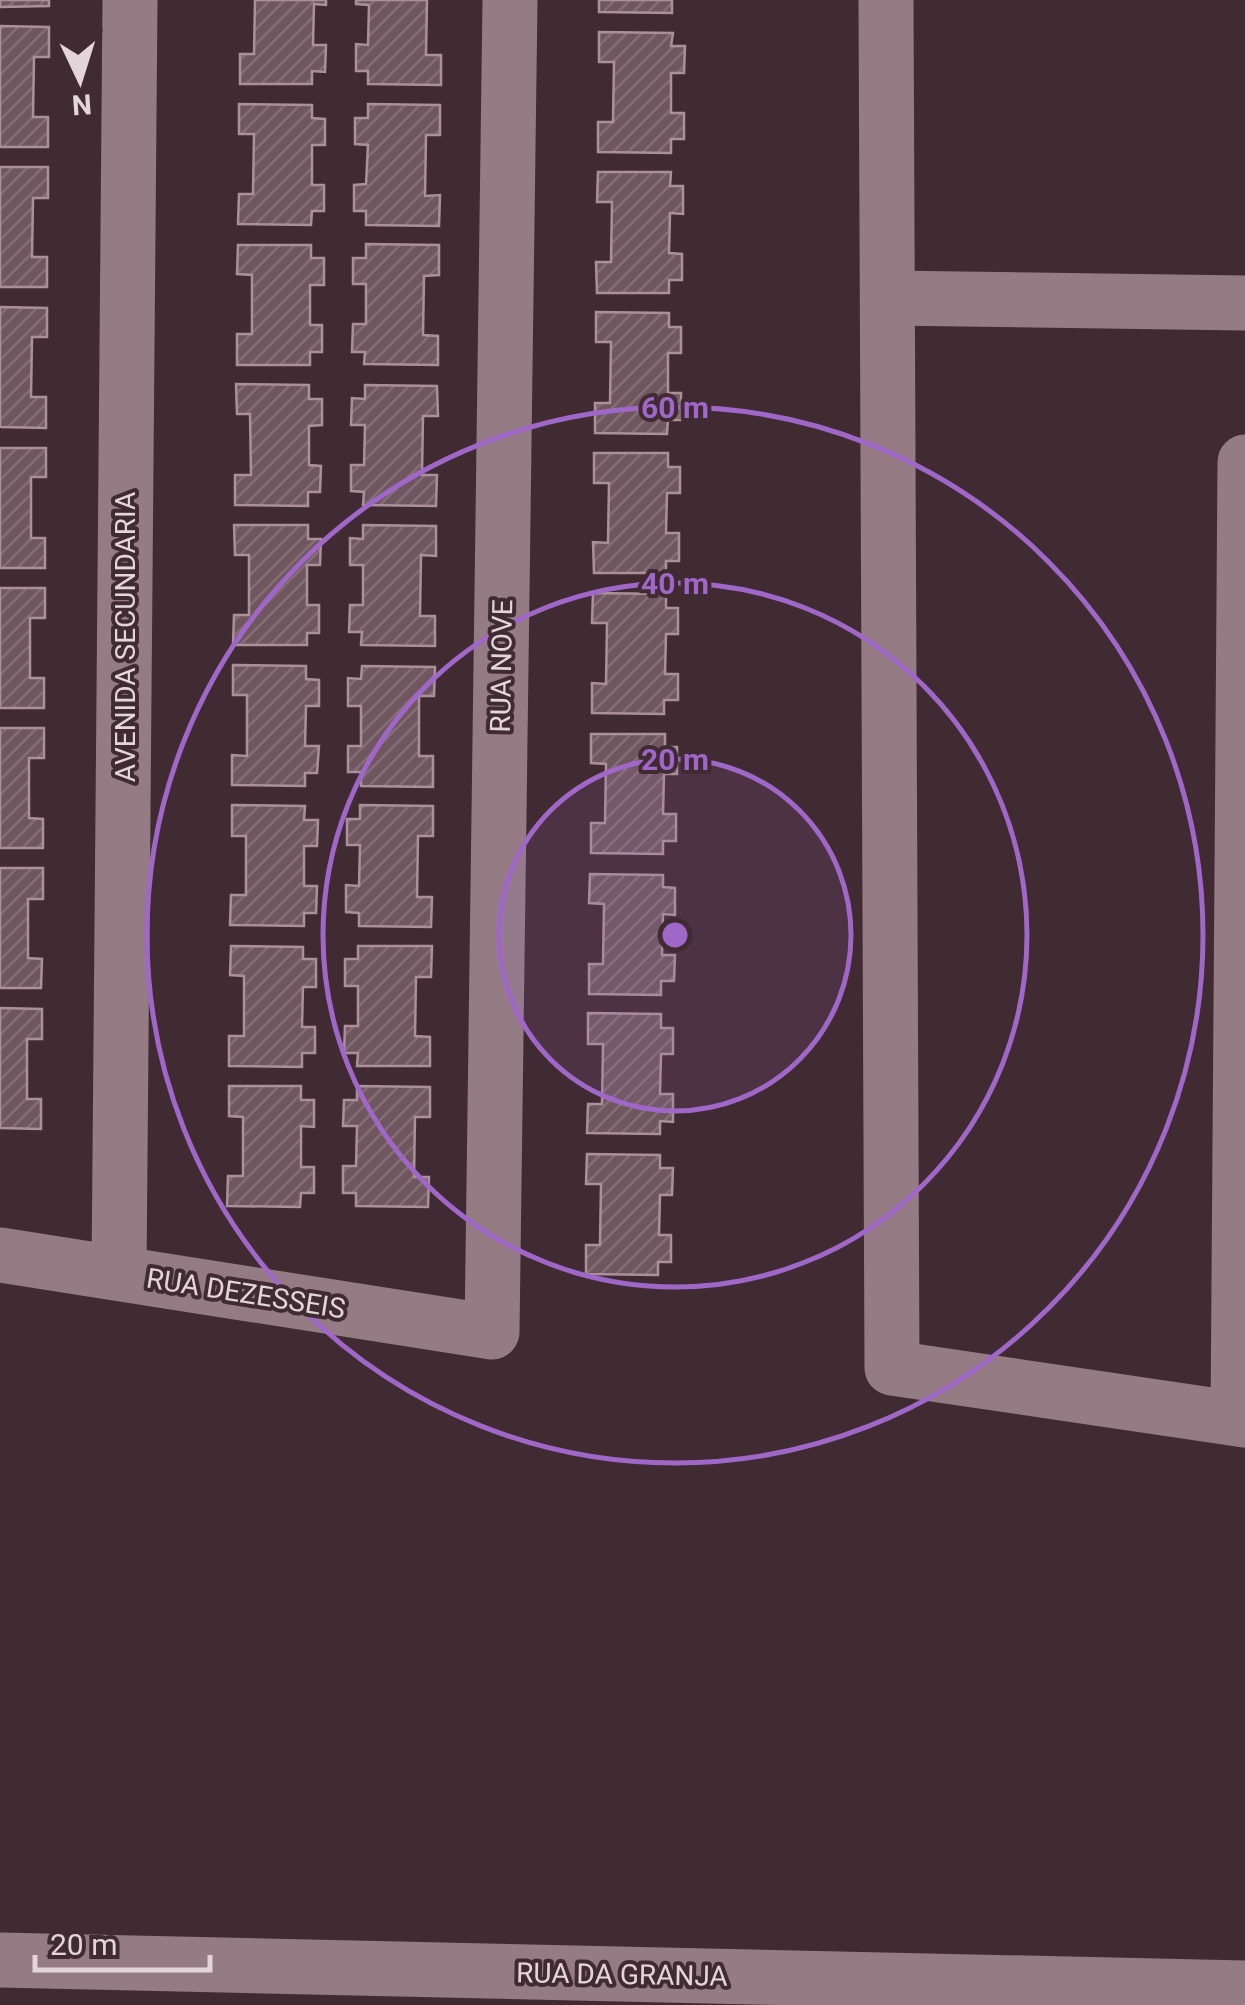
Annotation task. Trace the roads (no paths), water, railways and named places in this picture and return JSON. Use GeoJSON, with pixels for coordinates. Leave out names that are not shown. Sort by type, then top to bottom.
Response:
{"type":"FeatureCollection","features":[{"type":"Feature","properties":{"kind":"street","name":"AVENIDA SECUNDARIA"},"geometry":{"type":"LineString","coordinates":[[119,1273],[130,0]]}},
{"type":"Feature","properties":{"kind":"street","name":"RUA NOVE"},"geometry":{"type":"LineString","coordinates":[[492,1332],[510,0]]}},
{"type":"Feature","properties":{"kind":"street"},"geometry":{"type":"LineString","coordinates":[[886,0],[892,1368],[1242,1420],[1245,462]]}},
{"type":"Feature","properties":{"kind":"street"},"geometry":{"type":"LineString","coordinates":[[888,298],[1245,303]]}},
{"type":"Feature","properties":{"kind":"street","name":"RUA DEZESSEIS"},"geometry":{"type":"LineString","coordinates":[[0,1255],[492,1332]]}},
{"type":"Feature","properties":{"kind":"street","name":"RUA DA GRANJA"},"geometry":{"type":"LineString","coordinates":[[0,1960],[1245,1988]]}}]}
